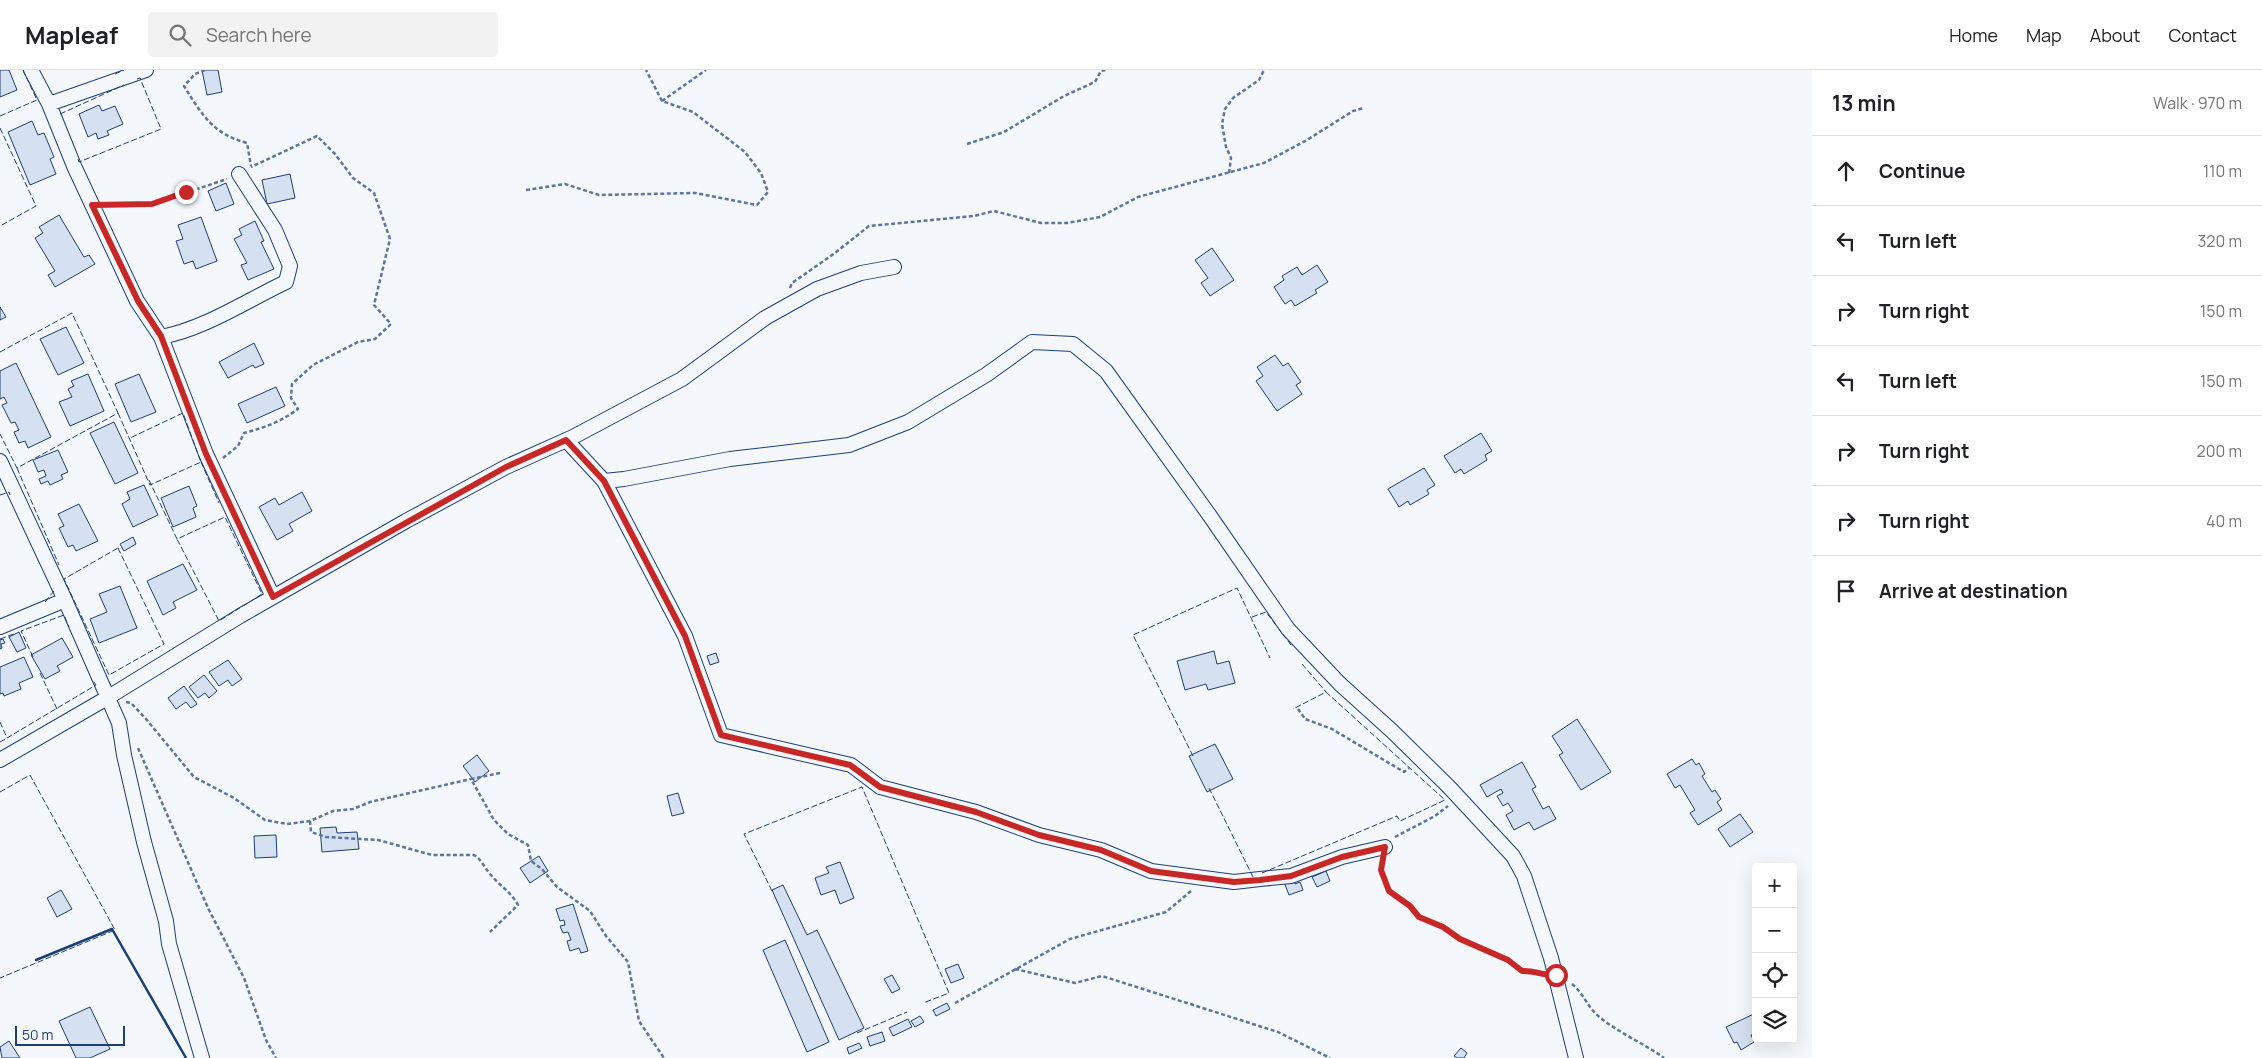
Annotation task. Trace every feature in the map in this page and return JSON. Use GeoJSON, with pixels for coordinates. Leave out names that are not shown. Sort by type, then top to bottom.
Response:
{"type":"FeatureCollection","features":[{"type":"Feature","properties":{"kind":"street"},"geometry":{"type":"LineString","coordinates":[[31,70],[49,104],[92,205],[138,301],[161,336],[168,359],[212,467],[273,597]]}},
{"type":"Feature","properties":{"kind":"street"},"geometry":{"type":"LineString","coordinates":[[49,104],[146,70]]}},
{"type":"Feature","properties":{"kind":"street"},"geometry":{"type":"LineString","coordinates":[[161,336],[176,334],[286,282],[290,266],[275,230],[245,170]]}},
{"type":"Feature","properties":{"kind":"street"},"geometry":{"type":"LineString","coordinates":[[0,760],[108,698],[273,597],[506,467],[566,440],[682,379],[765,318],[816,289],[861,273],[894,267]]}},
{"type":"Feature","properties":{"kind":"street"},"geometry":{"type":"LineString","coordinates":[[604,481],[624,480],[730,459],[849,445],[908,422],[986,374],[1032,342],[1072,344],[1106,371],[1288,629],[1340,684],[1449,787],[1513,856],[1524,876],[1533,900],[1556,975],[1576,1058]]}},
{"type":"Feature","properties":{"kind":"street"},"geometry":{"type":"LineString","coordinates":[[566,440],[604,481],[685,636],[721,735],[850,765],[880,787],[976,812],[1039,835],[1101,850],[1151,871],[1234,882],[1291,876],[1342,857],[1385,847]]}},
{"type":"Feature","properties":{"kind":"street"},"geometry":{"type":"LineString","coordinates":[[0,461],[65,600],[119,723],[124,755],[166,921],[169,944],[202,1058]]}},
{"type":"Feature","properties":{"kind":"street"},"geometry":{"type":"LineString","coordinates":[[0,627],[65,600]]}},
{"type":"Feature","properties":{"kind":"path"},"geometry":{"type":"LineString","coordinates":[[205,70],[194,74],[184,86],[201,114],[217,131],[247,143],[245,170]]}},
{"type":"Feature","properties":{"kind":"path"},"geometry":{"type":"LineString","coordinates":[[526,190],[564,184],[599,195],[695,193],[757,205],[768,192],[761,173],[745,152],[693,112],[662,101],[646,70]]}},
{"type":"Feature","properties":{"kind":"path"},"geometry":{"type":"LineString","coordinates":[[662,101],[706,70]]}},
{"type":"Feature","properties":{"kind":"path"},"geometry":{"type":"LineString","coordinates":[[967,144],[1004,132],[1064,96],[1095,82],[1101,72],[1106,70]]}},
{"type":"Feature","properties":{"kind":"path"},"geometry":{"type":"LineString","coordinates":[[1229,173],[1231,158],[1226,147],[1222,124],[1225,109],[1233,98],[1259,80],[1264,70]]}},
{"type":"Feature","properties":{"kind":"path"},"geometry":{"type":"LineString","coordinates":[[780,310],[792,283],[835,254],[869,226],[965,217],[994,211],[1041,224],[1067,224],[1100,217],[1138,197],[1264,163],[1307,140],[1353,111],[1364,108]]}},
{"type":"Feature","properties":{"kind":"path"},"geometry":{"type":"LineString","coordinates":[[92,205],[152,204],[215,184],[316,136],[335,154],[353,178],[374,193],[390,239],[374,305],[391,324],[375,339],[358,342],[314,365],[292,384],[291,398],[298,409],[289,416],[263,428],[244,433],[238,446],[212,467]]}},
{"type":"Feature","properties":{"kind":"path"},"geometry":{"type":"LineString","coordinates":[[108,698],[131,703],[194,777],[234,798],[265,820],[287,824],[310,821],[333,811],[353,809],[370,802],[500,772]]}},
{"type":"Feature","properties":{"kind":"path"},"geometry":{"type":"LineString","coordinates":[[1298,709],[1305,719],[1332,729],[1404,772],[1412,764],[1412,750]]}},
{"type":"Feature","properties":{"kind":"path"},"geometry":{"type":"LineString","coordinates":[[138,746],[208,908],[244,978],[266,1040],[276,1058]]}},
{"type":"Feature","properties":{"kind":"path"},"geometry":{"type":"LineString","coordinates":[[471,779],[494,820],[508,834],[528,845],[531,861],[558,887],[590,911],[628,962],[639,1021],[664,1058]]}},
{"type":"Feature","properties":{"kind":"path"},"geometry":{"type":"LineString","coordinates":[[1449,787],[1448,806],[1416,826],[1389,839],[1385,847],[1381,870],[1389,891],[1410,906],[1419,917],[1443,927],[1460,939],[1508,960],[1522,971],[1534,970],[1548,976],[1556,975],[1566,978],[1576,987],[1596,1014],[1616,1030],[1631,1037],[1664,1058]]}},
{"type":"Feature","properties":{"kind":"path"},"geometry":{"type":"LineString","coordinates":[[310,821],[311,832],[326,837],[369,839],[394,843],[432,855],[474,855],[480,858],[490,875],[513,895],[518,905],[490,932]]}},
{"type":"Feature","properties":{"kind":"path"},"geometry":{"type":"LineString","coordinates":[[956,1002],[1070,939],[1166,912],[1182,900],[1204,878]]}},
{"type":"Feature","properties":{"kind":"path"},"geometry":{"type":"LineString","coordinates":[[1015,969],[1075,982],[1102,976],[1278,1032],[1330,1058]]}},
{"type":"Feature","properties":{"kind":"building"},"geometry":{"type":"Polygon","coordinates":[[[0,70],[9,70],[17,90],[0,97],[0,70]]]}},
{"type":"Feature","properties":{"kind":"building"},"geometry":{"type":"Polygon","coordinates":[[[202,70],[218,70],[222,92],[207,95],[202,70]]]}},
{"type":"Feature","properties":{"kind":"building"},"geometry":{"type":"Polygon","coordinates":[[[99,105],[102,111],[115,106],[123,124],[107,131],[109,135],[98,139],[96,133],[88,137],[79,114],[99,105]]]}},
{"type":"Feature","properties":{"kind":"building"},"geometry":{"type":"Polygon","coordinates":[[[32,121],[38,135],[44,133],[54,157],[50,159],[56,174],[30,185],[8,132],[32,121]]]}},
{"type":"Feature","properties":{"kind":"building"},"geometry":{"type":"Polygon","coordinates":[[[290,174],[295,198],[267,204],[262,180],[290,174]]]}},
{"type":"Feature","properties":{"kind":"building"},"geometry":{"type":"Polygon","coordinates":[[[226,183],[234,204],[216,211],[208,191],[226,183]]]}},
{"type":"Feature","properties":{"kind":"building"},"geometry":{"type":"Polygon","coordinates":[[[59,215],[84,257],[89,255],[95,264],[55,287],[48,275],[55,271],[35,238],[43,233],[39,227],[59,215]]]}},
{"type":"Feature","properties":{"kind":"building"},"geometry":{"type":"Polygon","coordinates":[[[201,217],[217,261],[196,269],[193,261],[184,264],[176,241],[183,239],[178,225],[201,217]]]}},
{"type":"Feature","properties":{"kind":"building"},"geometry":{"type":"Polygon","coordinates":[[[255,221],[264,241],[261,242],[274,269],[248,280],[241,265],[247,263],[234,239],[242,235],[239,229],[255,221]]]}},
{"type":"Feature","properties":{"kind":"building"},"geometry":{"type":"Polygon","coordinates":[[[1212,248],[1234,280],[1210,296],[1201,283],[1208,278],[1195,260],[1212,248]]]}},
{"type":"Feature","properties":{"kind":"building"},"geometry":{"type":"Polygon","coordinates":[[[1317,265],[1328,282],[1315,290],[1317,293],[1295,306],[1291,300],[1285,304],[1274,287],[1284,280],[1282,276],[1297,267],[1302,275],[1317,265]]]}},
{"type":"Feature","properties":{"kind":"building"},"geometry":{"type":"Polygon","coordinates":[[[0,307],[6,317],[0,320],[0,307]]]}},
{"type":"Feature","properties":{"kind":"building"},"geometry":{"type":"Polygon","coordinates":[[[66,327],[84,363],[58,375],[40,339],[66,327]]]}},
{"type":"Feature","properties":{"kind":"building"},"geometry":{"type":"Polygon","coordinates":[[[254,343],[264,364],[255,368],[253,365],[228,378],[219,362],[254,343]]]}},
{"type":"Feature","properties":{"kind":"building"},"geometry":{"type":"Polygon","coordinates":[[[1275,355],[1283,366],[1288,363],[1301,382],[1296,385],[1302,394],[1277,411],[1256,381],[1263,376],[1257,367],[1275,355]]]}},
{"type":"Feature","properties":{"kind":"building"},"geometry":{"type":"Polygon","coordinates":[[[16,363],[51,437],[28,448],[25,441],[19,443],[14,432],[19,430],[15,422],[11,423],[2,405],[7,403],[4,397],[0,399],[0,371],[16,363]]]}},
{"type":"Feature","properties":{"kind":"building"},"geometry":{"type":"Polygon","coordinates":[[[88,374],[104,411],[70,426],[59,402],[72,397],[68,389],[74,386],[71,381],[88,374]]]}},
{"type":"Feature","properties":{"kind":"building"},"geometry":{"type":"Polygon","coordinates":[[[139,374],[156,412],[131,422],[115,384],[139,374]]]}},
{"type":"Feature","properties":{"kind":"building"},"geometry":{"type":"Polygon","coordinates":[[[276,387],[285,406],[247,423],[238,404],[276,387]]]}},
{"type":"Feature","properties":{"kind":"building"},"geometry":{"type":"Polygon","coordinates":[[[114,422],[138,473],[115,484],[90,433],[114,422]]]}},
{"type":"Feature","properties":{"kind":"building"},"geometry":{"type":"Polygon","coordinates":[[[1481,433],[1492,451],[1485,455],[1487,460],[1464,474],[1461,469],[1455,473],[1444,456],[1481,433]]]}},
{"type":"Feature","properties":{"kind":"building"},"geometry":{"type":"Polygon","coordinates":[[[58,450],[68,472],[61,475],[63,479],[50,485],[48,481],[41,484],[39,479],[46,476],[44,470],[38,472],[33,460],[58,450]]]}},
{"type":"Feature","properties":{"kind":"building"},"geometry":{"type":"Polygon","coordinates":[[[1424,468],[1435,485],[1427,490],[1429,494],[1410,505],[1408,501],[1399,507],[1388,489],[1424,468]]]}},
{"type":"Feature","properties":{"kind":"building"},"geometry":{"type":"Polygon","coordinates":[[[144,485],[158,515],[133,527],[122,504],[130,499],[127,492],[144,485]]]}},
{"type":"Feature","properties":{"kind":"building"},"geometry":{"type":"Polygon","coordinates":[[[189,486],[197,506],[193,508],[196,517],[173,527],[161,498],[189,486]]]}},
{"type":"Feature","properties":{"kind":"building"},"geometry":{"type":"Polygon","coordinates":[[[302,492],[312,511],[289,524],[293,531],[277,540],[259,507],[275,498],[279,505],[302,492]]]}},
{"type":"Feature","properties":{"kind":"building"},"geometry":{"type":"Polygon","coordinates":[[[79,504],[98,541],[76,551],[73,545],[68,547],[59,528],[64,526],[58,514],[79,504]]]}},
{"type":"Feature","properties":{"kind":"building"},"geometry":{"type":"Polygon","coordinates":[[[133,537],[136,544],[124,551],[120,544],[133,537]]]}},
{"type":"Feature","properties":{"kind":"building"},"geometry":{"type":"Polygon","coordinates":[[[183,564],[197,590],[173,602],[176,608],[163,615],[147,581],[183,564]]]}},
{"type":"Feature","properties":{"kind":"building"},"geometry":{"type":"Polygon","coordinates":[[[120,586],[137,628],[99,643],[90,619],[107,612],[99,594],[120,586]]]}},
{"type":"Feature","properties":{"kind":"building"},"geometry":{"type":"Polygon","coordinates":[[[19,632],[26,648],[17,652],[9,637],[19,632]]]}},
{"type":"Feature","properties":{"kind":"building"},"geometry":{"type":"Polygon","coordinates":[[[62,638],[73,657],[57,666],[60,671],[45,679],[31,655],[62,638]]]}},
{"type":"Feature","properties":{"kind":"building"},"geometry":{"type":"Polygon","coordinates":[[[3,639],[5,643],[1,644],[2,648],[0,649],[0,640],[3,639]]]}},
{"type":"Feature","properties":{"kind":"building"},"geometry":{"type":"Polygon","coordinates":[[[1214,651],[1217,664],[1229,661],[1235,683],[1208,690],[1206,684],[1185,690],[1177,661],[1214,651]]]}},
{"type":"Feature","properties":{"kind":"building"},"geometry":{"type":"Polygon","coordinates":[[[716,653],[719,662],[710,665],[707,656],[716,653]]]}},
{"type":"Feature","properties":{"kind":"building"},"geometry":{"type":"Polygon","coordinates":[[[24,657],[33,677],[19,683],[21,689],[4,696],[3,693],[0,694],[0,667],[24,657]]]}},
{"type":"Feature","properties":{"kind":"building"},"geometry":{"type":"Polygon","coordinates":[[[228,660],[242,679],[232,686],[228,680],[219,686],[209,672],[228,660]]]}},
{"type":"Feature","properties":{"kind":"building"},"geometry":{"type":"Polygon","coordinates":[[[204,675],[217,691],[209,698],[205,693],[198,698],[189,687],[204,675]]]}},
{"type":"Feature","properties":{"kind":"building"},"geometry":{"type":"Polygon","coordinates":[[[184,686],[197,704],[191,708],[186,702],[176,709],[168,698],[184,686]]]}},
{"type":"Feature","properties":{"kind":"building"},"geometry":{"type":"Polygon","coordinates":[[[1577,719],[1611,772],[1581,790],[1559,755],[1563,753],[1552,736],[1577,719]]]}},
{"type":"Feature","properties":{"kind":"building"},"geometry":{"type":"Polygon","coordinates":[[[1215,744],[1233,779],[1207,792],[1189,756],[1215,744]]]}},
{"type":"Feature","properties":{"kind":"building"},"geometry":{"type":"Polygon","coordinates":[[[477,755],[489,771],[475,782],[463,766],[477,755]]]}},
{"type":"Feature","properties":{"kind":"building"},"geometry":{"type":"Polygon","coordinates":[[[1692,759],[1696,765],[1699,763],[1705,774],[1702,776],[1712,792],[1715,790],[1721,799],[1717,802],[1722,810],[1698,825],[1690,813],[1695,810],[1680,785],[1675,788],[1667,774],[1692,759]]]}},
{"type":"Feature","properties":{"kind":"building"},"geometry":{"type":"Polygon","coordinates":[[[1522,762],[1536,787],[1532,789],[1543,809],[1549,806],[1556,819],[1534,830],[1529,822],[1514,830],[1506,815],[1513,811],[1508,803],[1503,806],[1497,796],[1503,793],[1501,789],[1487,797],[1480,785],[1522,762]]]}},
{"type":"Feature","properties":{"kind":"building"},"geometry":{"type":"Polygon","coordinates":[[[678,793],[684,813],[672,816],[667,796],[678,793]]]}},
{"type":"Feature","properties":{"kind":"building"},"geometry":{"type":"Polygon","coordinates":[[[1740,814],[1753,832],[1730,847],[1718,829],[1740,814]]]}},
{"type":"Feature","properties":{"kind":"building"},"geometry":{"type":"Polygon","coordinates":[[[336,827],[337,833],[357,832],[359,849],[322,852],[320,828],[336,827]]]}},
{"type":"Feature","properties":{"kind":"building"},"geometry":{"type":"Polygon","coordinates":[[[276,835],[277,857],[255,858],[254,836],[276,835]]]}},
{"type":"Feature","properties":{"kind":"building"},"geometry":{"type":"Polygon","coordinates":[[[539,856],[548,871],[530,883],[520,868],[539,856]]]}},
{"type":"Feature","properties":{"kind":"building"},"geometry":{"type":"Polygon","coordinates":[[[840,862],[854,898],[840,904],[835,890],[821,895],[815,878],[829,873],[826,867],[840,862]]]}},
{"type":"Feature","properties":{"kind":"building"},"geometry":{"type":"Polygon","coordinates":[[[1326,871],[1330,881],[1317,887],[1312,877],[1326,871]]]}},
{"type":"Feature","properties":{"kind":"building"},"geometry":{"type":"Polygon","coordinates":[[[1293,879],[1295,884],[1300,882],[1303,890],[1289,895],[1284,882],[1293,879]]]}},
{"type":"Feature","properties":{"kind":"building"},"geometry":{"type":"Polygon","coordinates":[[[783,885],[807,935],[817,930],[864,1028],[839,1040],[772,890],[783,885]]]}},
{"type":"Feature","properties":{"kind":"building"},"geometry":{"type":"Polygon","coordinates":[[[61,890],[72,909],[57,917],[47,898],[61,890]]]}},
{"type":"Feature","properties":{"kind":"building"},"geometry":{"type":"Polygon","coordinates":[[[573,904],[588,951],[581,953],[579,948],[570,951],[567,941],[571,940],[568,932],[563,933],[560,926],[565,925],[564,920],[560,921],[556,909],[573,904]]]}},
{"type":"Feature","properties":{"kind":"building"},"geometry":{"type":"Polygon","coordinates":[[[785,940],[829,1042],[807,1052],[763,950],[785,940]]]}},
{"type":"Feature","properties":{"kind":"building"},"geometry":{"type":"Polygon","coordinates":[[[958,964],[964,978],[951,983],[945,969],[958,964]]]}},
{"type":"Feature","properties":{"kind":"building"},"geometry":{"type":"Polygon","coordinates":[[[892,975],[900,989],[892,993],[884,979],[892,975]]]}},
{"type":"Feature","properties":{"kind":"building"},"geometry":{"type":"Polygon","coordinates":[[[947,1003],[950,1009],[936,1016],[933,1010],[947,1003]]]}},
{"type":"Feature","properties":{"kind":"building"},"geometry":{"type":"Polygon","coordinates":[[[90,1007],[110,1049],[90,1058],[76,1058],[59,1021],[90,1007]]]}},
{"type":"Feature","properties":{"kind":"building"},"geometry":{"type":"Polygon","coordinates":[[[1752,1015],[1752,1043],[1741,1050],[1737,1042],[1734,1043],[1726,1027],[1752,1015]]]}},
{"type":"Feature","properties":{"kind":"building"},"geometry":{"type":"Polygon","coordinates":[[[920,1016],[924,1022],[915,1027],[911,1021],[920,1016]]]}},
{"type":"Feature","properties":{"kind":"building"},"geometry":{"type":"Polygon","coordinates":[[[908,1019],[912,1027],[893,1036],[889,1028],[908,1019]]]}},
{"type":"Feature","properties":{"kind":"building"},"geometry":{"type":"Polygon","coordinates":[[[882,1032],[885,1041],[870,1046],[867,1037],[882,1032]]]}},
{"type":"Feature","properties":{"kind":"building"},"geometry":{"type":"Polygon","coordinates":[[[9,1041],[20,1058],[2,1058],[0,1047],[9,1041]]]}},
{"type":"Feature","properties":{"kind":"building"},"geometry":{"type":"Polygon","coordinates":[[[859,1043],[862,1048],[849,1054],[847,1048],[859,1043]]]}},
{"type":"Feature","properties":{"kind":"building"},"geometry":{"type":"Polygon","coordinates":[[[1461,1048],[1467,1053],[1464,1058],[1457,1058],[1454,1056],[1461,1048]]]}},
{"type":"Feature","properties":{"kind":"fence"},"geometry":{"type":"LineString","coordinates":[[0,116],[37,100],[23,70]]}},
{"type":"Feature","properties":{"kind":"fence"},"geometry":{"type":"LineString","coordinates":[[115,74],[124,70]]}},
{"type":"Feature","properties":{"kind":"fence"},"geometry":{"type":"LineString","coordinates":[[78,159],[79,162],[161,129],[140,78],[137,79]]}},
{"type":"Feature","properties":{"kind":"fence"},"geometry":{"type":"LineString","coordinates":[[60,114],[124,85]]}},
{"type":"Feature","properties":{"kind":"fence"},"geometry":{"type":"LineString","coordinates":[[0,128],[36,206],[0,226]]}},
{"type":"Feature","properties":{"kind":"fence"},"geometry":{"type":"LineString","coordinates":[[0,352],[72,313],[118,413],[17,468],[0,434]]}},
{"type":"Feature","properties":{"kind":"fence"},"geometry":{"type":"LineString","coordinates":[[118,413],[150,485],[201,462],[183,413],[130,438]]}},
{"type":"Feature","properties":{"kind":"fence"},"geometry":{"type":"LineString","coordinates":[[201,462],[219,503]]}},
{"type":"Feature","properties":{"kind":"fence"},"geometry":{"type":"LineString","coordinates":[[17,468],[59,565]]}},
{"type":"Feature","properties":{"kind":"fence"},"geometry":{"type":"LineString","coordinates":[[149,480],[177,539],[225,517],[262,594],[219,621],[177,539]]}},
{"type":"Feature","properties":{"kind":"fence"},"geometry":{"type":"LineString","coordinates":[[0,495],[9,492],[10,495]]}},
{"type":"Feature","properties":{"kind":"fence"},"geometry":{"type":"LineString","coordinates":[[118,548],[164,644],[109,675],[64,579],[118,548]]}},
{"type":"Feature","properties":{"kind":"fence"},"geometry":{"type":"LineString","coordinates":[[45,602],[54,591],[53,588]]}},
{"type":"Feature","properties":{"kind":"fence"},"geometry":{"type":"LineString","coordinates":[[1193,756],[1133,635],[1237,588],[1270,658]]}},
{"type":"Feature","properties":{"kind":"fence"},"geometry":{"type":"LineString","coordinates":[[1252,617],[1266,612],[1291,645]]}},
{"type":"Feature","properties":{"kind":"fence"},"geometry":{"type":"LineString","coordinates":[[33,657],[21,631],[64,615],[69,627]]}},
{"type":"Feature","properties":{"kind":"fence"},"geometry":{"type":"LineString","coordinates":[[0,639],[14,634]]}},
{"type":"Feature","properties":{"kind":"fence"},"geometry":{"type":"LineString","coordinates":[[1302,664],[1326,692]]}},
{"type":"Feature","properties":{"kind":"fence"},"geometry":{"type":"LineString","coordinates":[[40,673],[57,709]]}},
{"type":"Feature","properties":{"kind":"fence"},"geometry":{"type":"LineString","coordinates":[[0,722],[7,738],[96,685],[94,682]]}},
{"type":"Feature","properties":{"kind":"fence"},"geometry":{"type":"LineString","coordinates":[[1262,873],[1397,816],[1400,821],[1445,800],[1326,692],[1293,709]]}},
{"type":"Feature","properties":{"kind":"fence"},"geometry":{"type":"LineString","coordinates":[[0,742],[7,738]]}},
{"type":"Feature","properties":{"kind":"fence"},"geometry":{"type":"LineString","coordinates":[[0,792],[30,775],[115,930],[0,978]]}},
{"type":"Feature","properties":{"kind":"fence"},"geometry":{"type":"LineString","coordinates":[[772,891],[744,834],[862,787],[949,993],[923,1003]]}},
{"type":"Feature","properties":{"kind":"fence"},"geometry":{"type":"LineString","coordinates":[[1209,788],[1253,877]]}},
{"type":"Feature","properties":{"kind":"fence"},"geometry":{"type":"LineString","coordinates":[[857,1033],[907,1012]]}},
{"type":"Feature","properties":{"kind":"wall"},"geometry":{"type":"LineString","coordinates":[[36,960],[112,929],[186,1058]]}},
{"type":"Feature","properties":{"kind":"route"},"geometry":{"type":"LineString","coordinates":[[186,192],[152,204],[92,205],[138,301],[161,336],[168,359],[206,454],[273,597],[406,521],[506,467],[566,440],[604,481],[685,636],[721,735],[791,753],[850,765],[880,787],[939,804],[976,812],[1039,835],[1101,850],[1151,871],[1234,882],[1260,880],[1291,876],[1342,857],[1385,847],[1381,875],[1389,891],[1410,906],[1419,917],[1443,927],[1460,939],[1508,960],[1522,971],[1534,970],[1548,976],[1556,975]]}}]}
